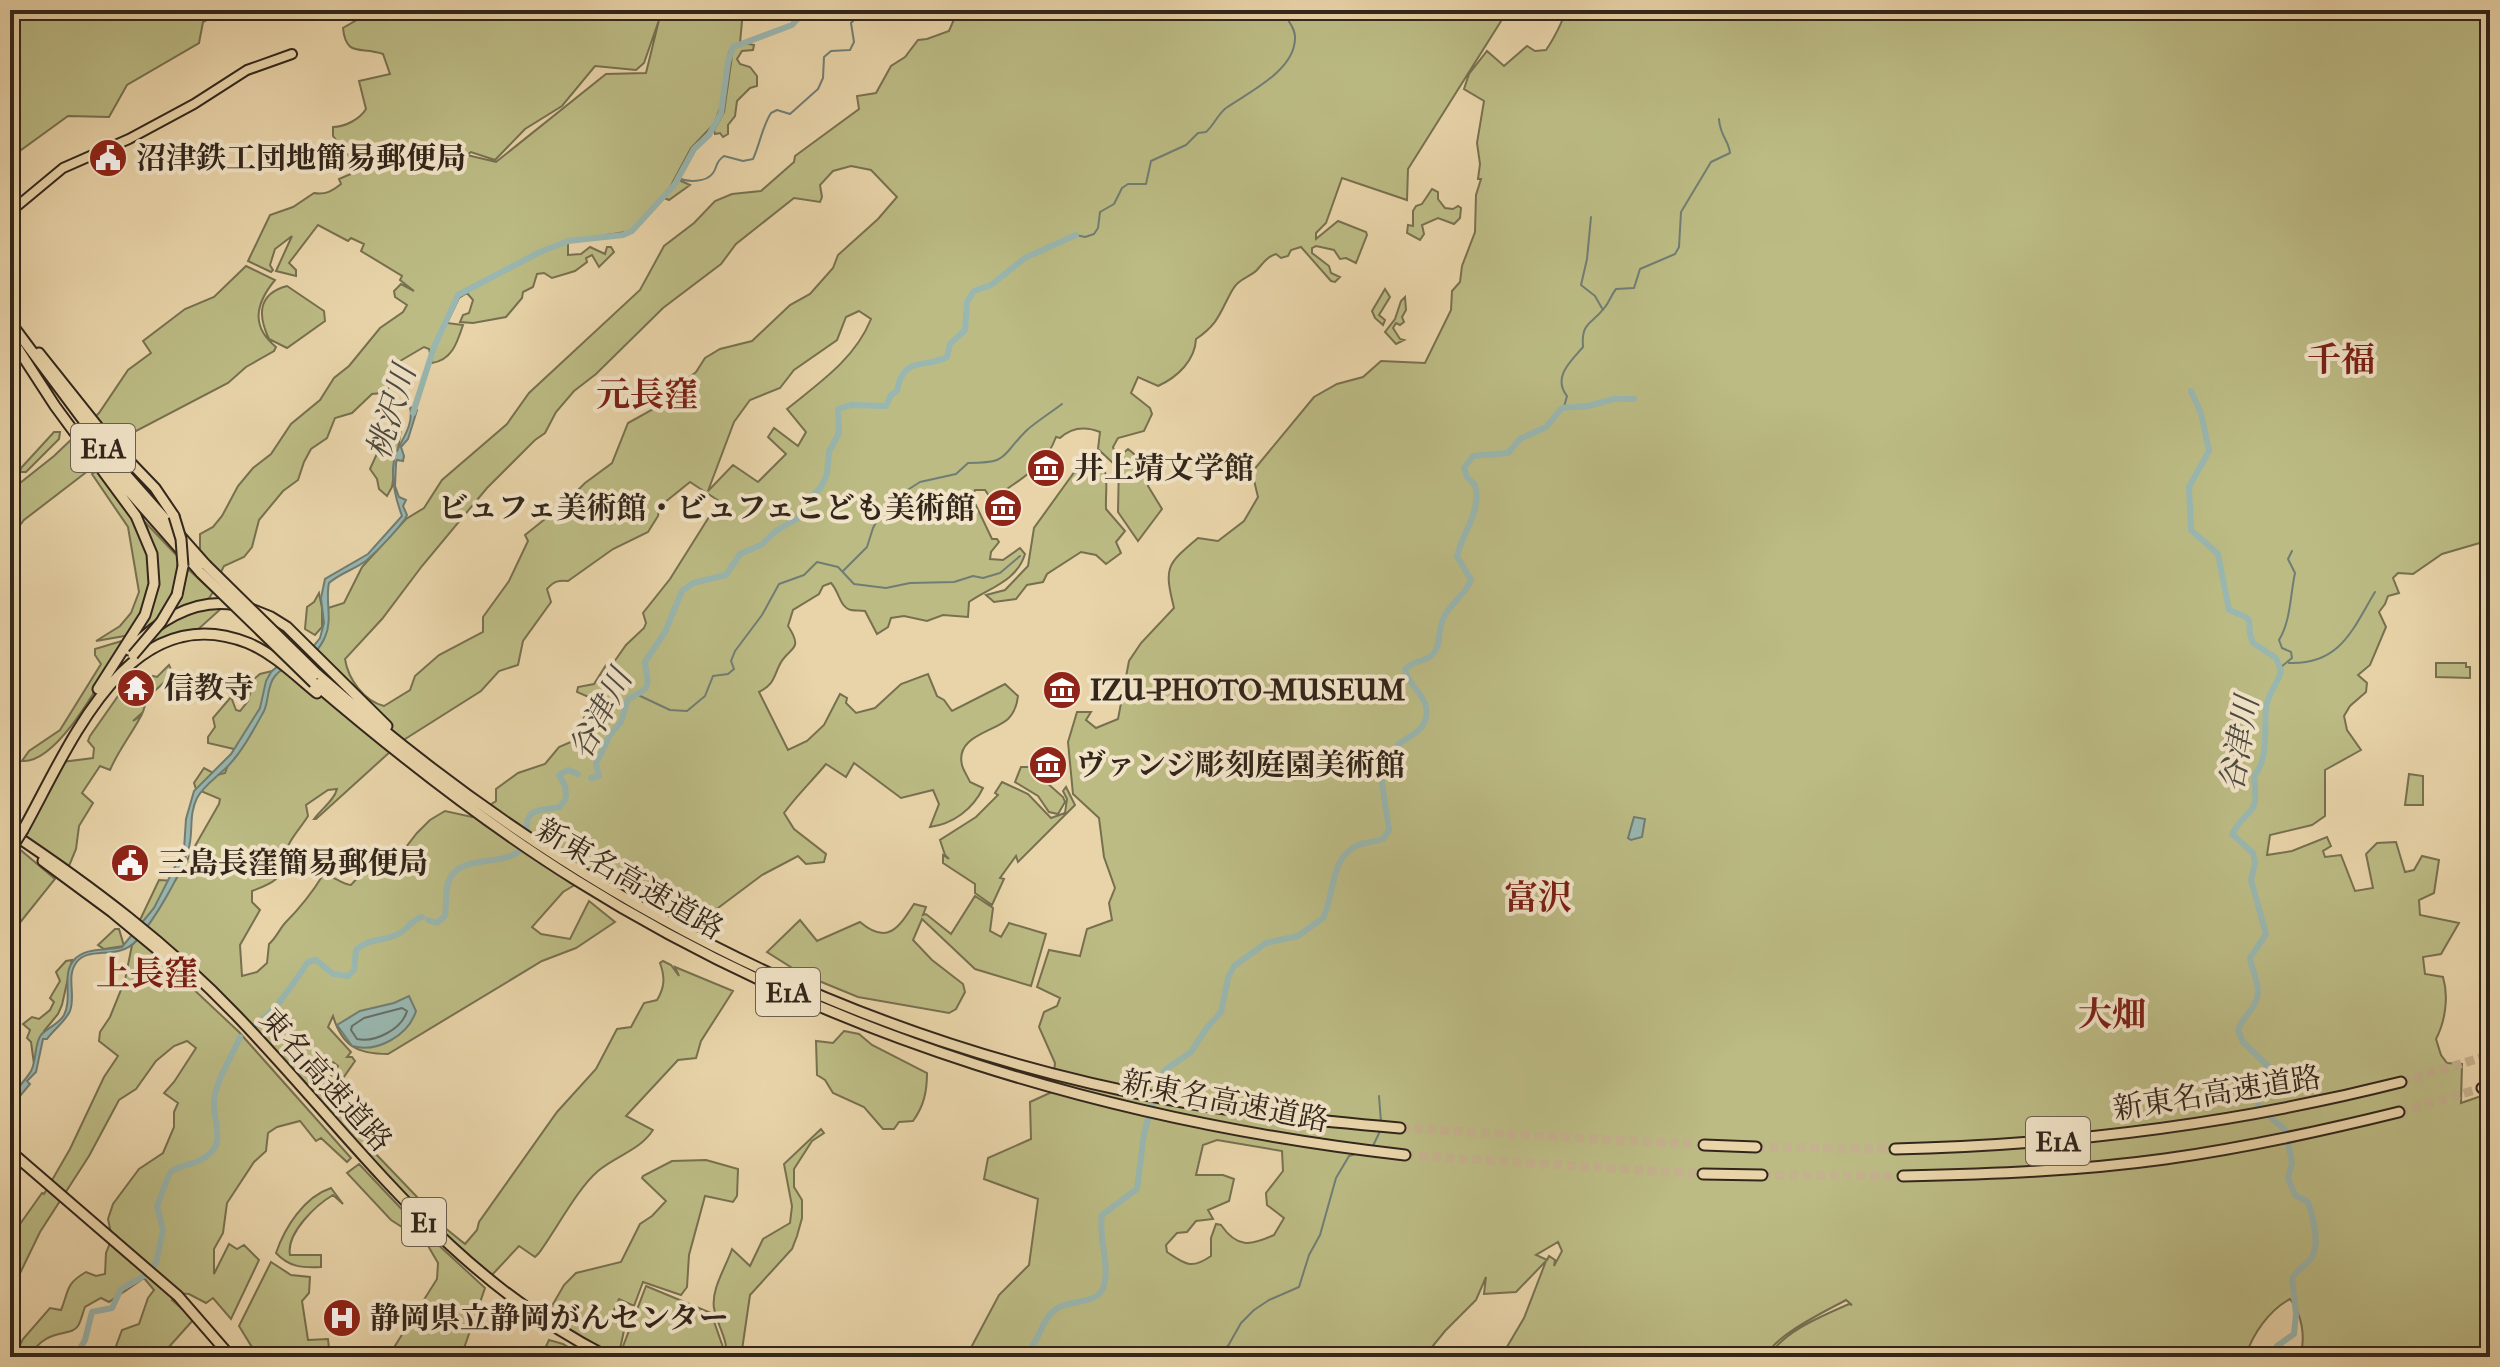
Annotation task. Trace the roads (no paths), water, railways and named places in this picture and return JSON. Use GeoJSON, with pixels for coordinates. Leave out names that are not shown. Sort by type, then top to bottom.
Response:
{"type":"FeatureCollection","features":[{"type":"Feature","properties":{"kind":"highway"},"geometry":{"type":"LineString","coordinates":[[10,316],[106,437],[163,498],[174,516],[181,539],[183,566],[177,595],[134,657],[112,675]]}},
{"type":"Feature","properties":{"kind":"highway","name":"新東名高速道路"},"geometry":{"type":"LineString","coordinates":[[10,322],[113,460],[204,569]]}},
{"type":"Feature","properties":{"kind":"highway","name":"新東名高速道路"},"geometry":{"type":"LineString","coordinates":[[10,338],[126,490],[314,681],[441,787],[629,912],[720,961],[779,988],[923,1047],[1052,1088],[1215,1128],[1405,1155]]}},
{"type":"Feature","properties":{"kind":"highway"},"geometry":{"type":"LineString","coordinates":[[18,349],[55,406],[136,516],[149,543],[154,570],[150,604],[112,675]]}},
{"type":"Feature","properties":{"kind":"highway"},"geometry":{"type":"LineString","coordinates":[[10,846],[68,738],[147,632],[169,617],[212,604],[231,604],[266,614],[287,627],[424,762]]}},
{"type":"Feature","properties":{"kind":"highway"},"geometry":{"type":"LineString","coordinates":[[134,657],[186,637],[214,635],[234,638],[314,681]]}},
{"type":"Feature","properties":{"kind":"highway","name":"新東名高速道路"},"geometry":{"type":"LineString","coordinates":[[314,681],[424,762],[488,816]]}},
{"type":"Feature","properties":{"kind":"highway","name":"東名高速道路"},"geometry":{"type":"LineString","coordinates":[[18,830],[34,852]]}},
{"type":"Feature","properties":{"kind":"highway","name":"東名高速道路"},"geometry":{"type":"LineString","coordinates":[[10,846],[34,852],[75,876],[153,941],[232,1016],[451,1249],[525,1308],[608,1357]]}},
{"type":"Feature","properties":{"kind":"highway","name":"新東名高速道路"},"geometry":{"type":"LineString","coordinates":[[543,853],[758,969],[832,1002],[922,1036],[1055,1075],[1222,1109],[1400,1128]]}},
{"type":"Feature","properties":{"kind":"highway","name":"東名高速道路"},"geometry":{"type":"LineString","coordinates":[[269,1055],[382,1186],[447,1253],[521,1312],[595,1357]]}},
{"type":"Feature","properties":{"kind":"highway","name":"新東名高速道路"},"geometry":{"type":"LineString","coordinates":[[1895,1149],[2073,1139],[2181,1127],[2281,1110],[2401,1082]]}},
{"type":"Feature","properties":{"kind":"highway","name":"新東名高速道路"},"geometry":{"type":"LineString","coordinates":[[1903,1176],[2089,1168],[2197,1154],[2399,1112]]}},
{"type":"Feature","properties":{"kind":"highway"},"geometry":{"type":"LineString","coordinates":[[1704,1145],[1756,1147]]}},
{"type":"Feature","properties":{"kind":"highway"},"geometry":{"type":"LineString","coordinates":[[10,1151],[56,1194]]}},
{"type":"Feature","properties":{"kind":"highway"},"geometry":{"type":"LineString","coordinates":[[10,1158],[176,1298],[230,1357]]}},
{"type":"Feature","properties":{"kind":"highway"},"geometry":{"type":"LineString","coordinates":[[1703,1174],[1762,1175]]}},
{"type":"Feature","properties":{"kind":"main road"},"geometry":{"type":"LineString","coordinates":[[10,212],[63,168],[129,139],[194,104],[247,70],[292,54]]}},
{"type":"Feature","properties":{"kind":"water"},"geometry":{"type":"Polygon","coordinates":[[[410,407],[417,410],[408,439],[401,447],[403,461],[397,460],[396,463],[395,486],[399,497],[406,500],[403,506],[407,515],[405,519],[367,560],[329,583],[328,624],[319,648],[305,661],[275,676],[264,711],[247,740],[197,798],[190,845],[184,862],[166,898],[143,932],[129,947],[88,955],[76,963],[72,974],[70,1011],[47,1039],[43,1039],[36,1072],[10,1108],[15,1093],[33,1067],[39,1039],[64,1015],[70,966],[84,953],[122,947],[154,908],[184,849],[186,819],[194,791],[231,754],[260,708],[271,672],[278,666],[304,658],[320,638],[324,623],[321,598],[325,579],[368,554],[402,516],[395,493],[393,469],[396,453],[409,426],[410,407]]]}},
{"type":"Feature","properties":{"kind":"water"},"geometry":{"type":"Polygon","coordinates":[[[1634,817],[1645,819],[1642,837],[1631,840],[1628,838],[1634,817]]]}},
{"type":"Feature","properties":{"kind":"water"},"geometry":{"type":"Polygon","coordinates":[[[409,996],[416,1011],[412,1020],[399,1035],[381,1045],[352,1046],[337,1025],[360,1011],[409,996]]]}},
{"type":"Feature","properties":{"kind":"waterway","name":"桃沢川"},"geometry":{"type":"LineString","coordinates":[[413,413],[434,347],[458,295],[538,253],[568,241],[623,235],[632,231],[675,184],[694,149],[709,135],[721,113],[733,47],[792,25],[806,10]]}},
{"type":"Feature","properties":{"kind":"waterway"},"geometry":{"type":"LineString","coordinates":[[678,178],[691,181],[706,179],[724,156],[743,161],[753,159],[771,113],[777,110],[790,114],[818,89],[823,78],[824,57],[831,51],[850,50],[854,42],[851,23],[875,10]]}},
{"type":"Feature","properties":{"kind":"waterway"},"geometry":{"type":"LineString","coordinates":[[1076,235],[1085,237],[1094,234],[1100,212],[1114,204],[1122,188],[1128,184],[1146,184],[1151,161],[1186,145],[1198,133],[1206,132],[1226,108],[1279,71],[1293,50],[1295,39],[1284,10]]}},
{"type":"Feature","properties":{"kind":"waterway"},"geometry":{"type":"LineString","coordinates":[[1564,407],[1567,396],[1561,382],[1562,376],[1583,347],[1586,328],[1616,289],[1634,288],[1640,269],[1675,254],[1679,247],[1681,212],[1711,162],[1730,153],[1719,119]]}},
{"type":"Feature","properties":{"kind":"waterway"},"geometry":{"type":"LineString","coordinates":[[1591,217],[1581,285],[1595,296],[1603,310]]}},
{"type":"Feature","properties":{"kind":"waterway","name":"谷津川"},"geometry":{"type":"LineString","coordinates":[[591,778],[599,776],[596,764],[610,735],[621,722],[628,699],[646,688],[645,662],[665,632],[682,591],[693,583],[726,575],[740,554],[761,545],[776,531],[798,518],[808,500],[821,487],[827,474],[829,452],[839,433],[838,409],[851,405],[886,406],[891,395],[897,391],[904,372],[916,365],[947,357],[950,344],[965,330],[967,302],[974,291],[991,285],[1025,258],[1076,235]]}},
{"type":"Feature","properties":{"kind":"waterway","name":"谷津川"},"geometry":{"type":"LineString","coordinates":[[2191,391],[2201,413],[2209,451],[2189,487],[2191,530],[2218,554],[2229,610],[2249,620],[2253,643],[2276,658],[2281,671],[2266,707],[2264,752],[2254,776],[2254,805],[2232,834],[2253,853],[2255,863],[2251,880],[2266,934],[2250,958],[2257,998],[2238,1030],[2243,1042],[2272,1070],[2272,1080],[2260,1092],[2258,1106],[2286,1131],[2292,1163],[2288,1178],[2295,1195],[2308,1202],[2315,1232],[2313,1254],[2292,1279],[2296,1314],[2294,1334],[2277,1346],[2273,1357]]}},
{"type":"Feature","properties":{"kind":"waterway"},"geometry":{"type":"LineString","coordinates":[[1002,1357],[1009,1352],[1028,1351],[1056,1309],[1091,1299],[1101,1291],[1106,1268],[1102,1215],[1137,1189],[1144,1134],[1157,1085],[1165,1070],[1191,1052],[1221,1012],[1228,978],[1234,966],[1266,943],[1298,936],[1323,918],[1342,859],[1358,845],[1383,839],[1389,830],[1380,770],[1398,745],[1420,729],[1426,716],[1425,702],[1405,670],[1430,657],[1436,650],[1444,617],[1471,580],[1457,556],[1476,504],[1475,485],[1464,468],[1473,456],[1508,453],[1520,439],[1546,427],[1562,408],[1588,406],[1614,399],[1634,399]]}},
{"type":"Feature","properties":{"kind":"waterway"},"geometry":{"type":"LineString","coordinates":[[843,571],[867,547],[873,528],[887,503],[920,482],[956,474],[968,463],[998,460],[1029,428],[1062,404]]}},
{"type":"Feature","properties":{"kind":"waterway"},"geometry":{"type":"LineString","coordinates":[[2281,667],[2292,658],[2291,652],[2282,648],[2279,640],[2288,616],[2295,573],[2288,559],[2292,551]]}},
{"type":"Feature","properties":{"kind":"waterway"},"geometry":{"type":"LineString","coordinates":[[636,694],[670,710],[687,711],[705,696],[713,676],[728,674],[734,669],[731,661],[735,651],[762,615],[779,584],[804,575],[817,562],[838,567],[854,584],[886,588],[910,583],[954,582],[973,576],[983,578],[1000,573],[1020,556]]}},
{"type":"Feature","properties":{"kind":"waterway"},"geometry":{"type":"LineString","coordinates":[[2289,663],[2307,662],[2333,651],[2352,631],[2375,592]]}},
{"type":"Feature","properties":{"kind":"waterway","name":"谷津川"},"geometry":{"type":"LineString","coordinates":[[566,796],[559,775],[568,770],[578,774]]}},
{"type":"Feature","properties":{"kind":"waterway","name":"谷津川"},"geometry":{"type":"LineString","coordinates":[[528,836],[530,815],[560,807],[565,800]]}},
{"type":"Feature","properties":{"kind":"waterway","name":"谷津川"},"geometry":{"type":"LineString","coordinates":[[428,920],[437,923],[445,916],[448,882],[457,870],[466,865],[508,857],[524,846]]}},
{"type":"Feature","properties":{"kind":"waterway","name":"谷津川"},"geometry":{"type":"LineString","coordinates":[[254,1026],[277,1005],[308,962],[316,960],[333,974],[348,976],[354,970],[356,950],[361,946],[395,936],[422,917]]}},
{"type":"Feature","properties":{"kind":"waterway","name":"谷津川"},"geometry":{"type":"LineString","coordinates":[[75,1357],[85,1340],[92,1312],[112,1308],[121,1289],[144,1276],[156,1263],[163,1230],[157,1206],[171,1172],[203,1159],[216,1145],[215,1093],[240,1037]]}},
{"type":"Feature","properties":{"kind":"waterway"},"geometry":{"type":"LineString","coordinates":[[1379,1096],[1381,1122]]}},
{"type":"Feature","properties":{"kind":"waterway"},"geometry":{"type":"LineString","coordinates":[[1372,1148],[1381,1129]]}},
{"type":"Feature","properties":{"kind":"waterway"},"geometry":{"type":"LineString","coordinates":[[1207,1357],[1228,1346],[1241,1323],[1254,1310],[1299,1287],[1309,1255],[1320,1235],[1336,1178],[1349,1156],[1359,1153]]}},
{"type":"Feature","properties":{"kind":"tunnel"},"geometry":{"type":"LineString","coordinates":[[2401,1082],[2490,1055]]}},
{"type":"Feature","properties":{"kind":"tunnel"},"geometry":{"type":"LineString","coordinates":[[2399,1112],[2482,1088]]}},
{"type":"Feature","properties":{"kind":"tunnel"},"geometry":{"type":"LineString","coordinates":[[1400,1128],[1704,1145]]}},
{"type":"Feature","properties":{"kind":"tunnel"},"geometry":{"type":"LineString","coordinates":[[1756,1147],[1895,1149]]}},
{"type":"Feature","properties":{"kind":"tunnel"},"geometry":{"type":"LineString","coordinates":[[1405,1155],[1703,1174]]}},
{"type":"Feature","properties":{"kind":"tunnel"},"geometry":{"type":"LineString","coordinates":[[1762,1175],[1903,1176]]}},
{"type":"Feature","properties":{"kind":"place","name":"沼津鉄工団地簡易郵便局"},"geometry":{"type":"Point","coordinates":[108,158]}},
{"type":"Feature","properties":{"kind":"place","name":"井上靖文学館"},"geometry":{"type":"Point","coordinates":[1046,468]}},
{"type":"Feature","properties":{"kind":"place","name":"ビュフェ美術館・ビュフェこども美術館"},"geometry":{"type":"Point","coordinates":[1003,508]}},
{"type":"Feature","properties":{"kind":"place","name":"信教寺"},"geometry":{"type":"Point","coordinates":[136,688]}},
{"type":"Feature","properties":{"kind":"place","name":"IZU-PHOTO-MUSEUM"},"geometry":{"type":"Point","coordinates":[1062,690]}},
{"type":"Feature","properties":{"kind":"place","name":"ヴァンジ彫刻庭園美術館"},"geometry":{"type":"Point","coordinates":[1048,765]}},
{"type":"Feature","properties":{"kind":"place","name":"三島長窪簡易郵便局"},"geometry":{"type":"Point","coordinates":[130,863]}},
{"type":"Feature","properties":{"kind":"place","name":"静岡県立静岡がんセンター"},"geometry":{"type":"Point","coordinates":[342,1318]}},
{"type":"Feature","properties":{"kind":"district","name":"千福"},"geometry":{"type":"Point","coordinates":[2341,359]}},
{"type":"Feature","properties":{"kind":"district","name":"元長窪"},"geometry":{"type":"Point","coordinates":[647,394]}},
{"type":"Feature","properties":{"kind":"district","name":"富沢"},"geometry":{"type":"Point","coordinates":[1538,897]}},
{"type":"Feature","properties":{"kind":"district","name":"上長窪"},"geometry":{"type":"Point","coordinates":[147,973]}},
{"type":"Feature","properties":{"kind":"district","name":"大畑"},"geometry":{"type":"Point","coordinates":[2112,1014]}}]}
